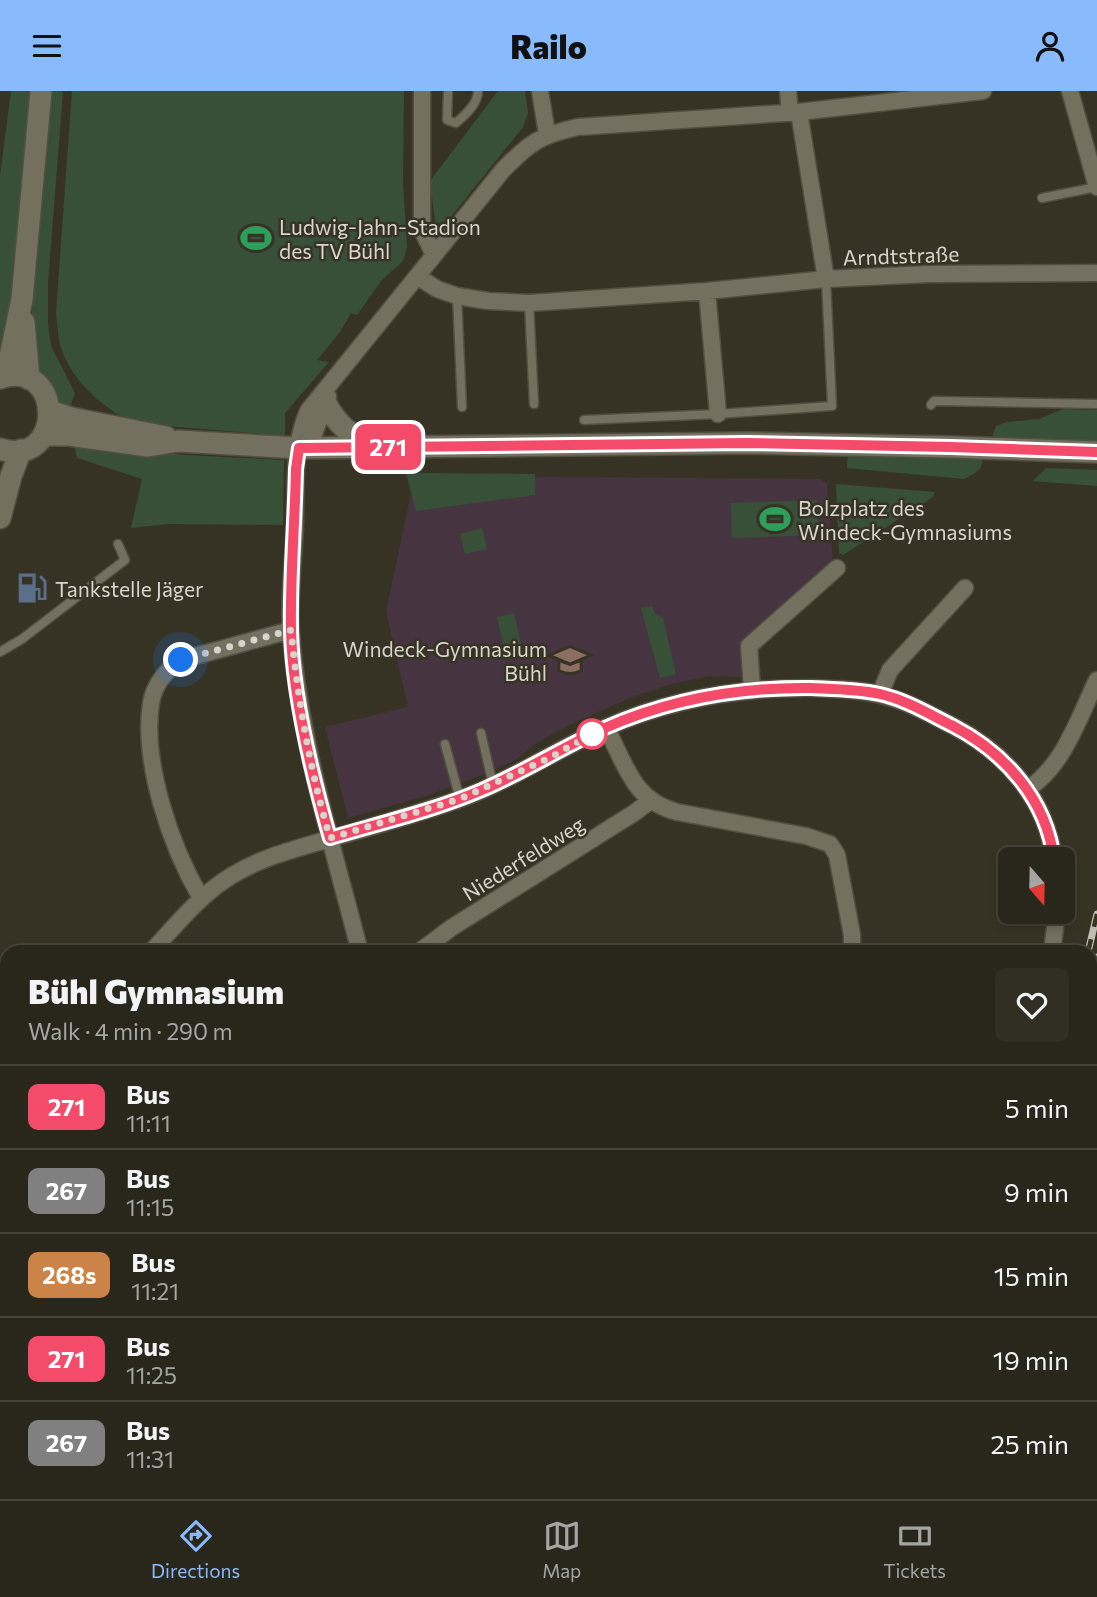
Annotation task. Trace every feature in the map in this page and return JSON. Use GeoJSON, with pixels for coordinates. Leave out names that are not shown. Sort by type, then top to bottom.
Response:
{"type":"FeatureCollection","features":[{"type":"Feature","properties":{"kind":"street"},"geometry":{"type":"LineString","coordinates":[[0,518],[10,449],[30,447],[44,435],[49,423],[48,398],[40,387],[18,375],[3,377],[22,299],[41,91]]}},
{"type":"Feature","properties":{"kind":"street"},"geometry":{"type":"LineString","coordinates":[[422,91],[422,230],[434,255]]}},
{"type":"Feature","properties":{"kind":"street"},"geometry":{"type":"LineString","coordinates":[[540,91],[547,134]]}},
{"type":"Feature","properties":{"kind":"street"},"geometry":{"type":"LineString","coordinates":[[788,91],[826,279]]}},
{"type":"Feature","properties":{"kind":"street"},"geometry":{"type":"LineString","coordinates":[[358,945],[307,740],[291,630],[296,469],[303,423],[308,411],[328,395],[417,276],[503,170],[525,148],[547,134],[578,127],[794,112],[983,91]]}},
{"type":"Feature","properties":{"kind":"street"},"geometry":{"type":"LineString","coordinates":[[1070,91],[1097,187]]}},
{"type":"Feature","properties":{"kind":"street","name":"Arndtstraße"},"geometry":{"type":"LineString","coordinates":[[417,276],[438,289],[457,296],[529,303],[707,291],[826,279],[929,274],[1097,273]]}},
{"type":"Feature","properties":{"kind":"street"},"geometry":{"type":"LineString","coordinates":[[707,291],[718,414]]}},
{"type":"Feature","properties":{"kind":"street"},"geometry":{"type":"LineString","coordinates":[[22,299],[29,379]]}},
{"type":"Feature","properties":{"kind":"street"},"geometry":{"type":"LineString","coordinates":[[328,395],[338,424],[374,447]]}},
{"type":"Feature","properties":{"kind":"street"},"geometry":{"type":"LineString","coordinates":[[50,411],[71,418],[158,433],[178,442]]}},
{"type":"Feature","properties":{"kind":"street"},"geometry":{"type":"LineString","coordinates":[[44,435],[69,435],[148,446],[178,442],[299,448],[745,443],[1097,452]]}},
{"type":"Feature","properties":{"kind":"street"},"geometry":{"type":"LineString","coordinates":[[752,689],[749,646],[837,568]]}},
{"type":"Feature","properties":{"kind":"street"},"geometry":{"type":"LineString","coordinates":[[880,694],[890,670],[965,588]]}},
{"type":"Feature","properties":{"kind":"street"},"geometry":{"type":"LineString","coordinates":[[201,898],[191,881],[162,806],[150,740],[151,703],[155,690],[171,666],[181,660],[272,633],[291,630]]}},
{"type":"Feature","properties":{"kind":"street"},"geometry":{"type":"LineString","coordinates":[[1028,788],[1043,779],[1068,741],[1097,680]]}},
{"type":"Feature","properties":{"kind":"street"},"geometry":{"type":"LineString","coordinates":[[157,945],[201,898],[231,876],[276,853],[460,799],[606,728],[677,702],[716,693],[752,689],[835,689],[880,694],[910,704],[968,734],[1012,769],[1028,788],[1045,824],[1051,847]]}},
{"type":"Feature","properties":{"kind":"street"},"geometry":{"type":"LineString","coordinates":[[606,728],[630,778],[650,801],[677,812],[806,836],[830,844],[837,855],[852,945]]}},
{"type":"Feature","properties":{"kind":"street","name":"Niederfeldweg"},"geometry":{"type":"LineString","coordinates":[[428,945],[451,927],[635,813],[650,801]]}},
{"type":"Feature","properties":{"kind":"street"},"geometry":{"type":"LineString","coordinates":[[1053,945],[1055,924]]}},
{"type":"Feature","properties":{"kind":"lane"},"geometry":{"type":"LineString","coordinates":[[448,91],[447,120],[456,123],[467,114],[478,96],[478,91]]}},
{"type":"Feature","properties":{"kind":"lane"},"geometry":{"type":"LineString","coordinates":[[1042,198],[1097,187]]}},
{"type":"Feature","properties":{"kind":"lane"},"geometry":{"type":"LineString","coordinates":[[584,419],[832,406],[826,279]]}},
{"type":"Feature","properties":{"kind":"lane"},"geometry":{"type":"LineString","coordinates":[[457,296],[462,407]]}},
{"type":"Feature","properties":{"kind":"lane"},"geometry":{"type":"LineString","coordinates":[[529,303],[534,404]]}},
{"type":"Feature","properties":{"kind":"lane"},"geometry":{"type":"LineString","coordinates":[[931,405],[934,401],[1097,404]]}},
{"type":"Feature","properties":{"kind":"lane"},"geometry":{"type":"LineString","coordinates":[[0,652],[23,639],[125,560],[118,544]]}},
{"type":"Feature","properties":{"kind":"lane"},"geometry":{"type":"LineString","coordinates":[[481,733],[493,785]]}},
{"type":"Feature","properties":{"kind":"lane"},"geometry":{"type":"LineString","coordinates":[[445,744],[460,799]]}},
{"type":"Feature","properties":{"kind":"shaded area","name":"Windeck-Gymnasium Bühl"},"geometry":{"type":"Polygon","coordinates":[[[415,476],[820,479],[827,484],[833,565],[743,643],[741,677],[710,676],[672,684],[632,697],[571,724],[538,742],[515,760],[482,775],[426,796],[348,818],[325,727],[408,707],[386,611],[415,476]]]}},
{"type":"Feature","properties":{"kind":"green space"},"geometry":{"type":"Polygon","coordinates":[[[11,91],[34,91],[17,278],[0,366],[0,176],[11,91]]]}},
{"type":"Feature","properties":{"kind":"green space"},"geometry":{"type":"Polygon","coordinates":[[[51,91],[63,91],[48,283],[48,324],[51,346],[75,393],[69,410],[59,403],[34,359],[31,323],[51,91]]]}},
{"type":"Feature","properties":{"kind":"green space"},"geometry":{"type":"Polygon","coordinates":[[[72,91],[404,91],[403,182],[407,247],[403,261],[381,281],[357,315],[351,313],[340,332],[317,360],[329,362],[285,413],[285,436],[132,423],[88,391],[71,369],[60,345],[56,313],[72,91]]]}},
{"type":"Feature","properties":{"kind":"green space"},"geometry":{"type":"Polygon","coordinates":[[[498,91],[525,91],[528,113],[523,127],[445,224],[435,222],[430,181],[498,91]]]}},
{"type":"Feature","properties":{"kind":"green space"},"geometry":{"type":"Polygon","coordinates":[[[1063,409],[1097,410],[1097,442],[992,437],[996,426],[1007,422],[1039,419],[1063,409]]]}},
{"type":"Feature","properties":{"kind":"green space"},"geometry":{"type":"Polygon","coordinates":[[[73,440],[184,455],[284,460],[283,525],[169,524],[131,528],[142,479],[77,458],[73,440]]]}},
{"type":"Feature","properties":{"kind":"green space"},"geometry":{"type":"Polygon","coordinates":[[[848,453],[982,457],[982,462],[978,471],[964,479],[847,468],[848,453]]]}},
{"type":"Feature","properties":{"kind":"green space"},"geometry":{"type":"Polygon","coordinates":[[[1046,468],[1097,470],[1097,486],[1033,481],[1046,468]]]}},
{"type":"Feature","properties":{"kind":"green space"},"geometry":{"type":"Polygon","coordinates":[[[406,473],[535,474],[535,495],[416,511],[406,473]]]}},
{"type":"Feature","properties":{"kind":"green space"},"geometry":{"type":"Polygon","coordinates":[[[836,484],[935,492],[933,497],[843,555],[839,553],[836,484]]]}},
{"type":"Feature","properties":{"kind":"green space","name":"Bolzplatz des Windeck-Gymnasiums"},"geometry":{"type":"Polygon","coordinates":[[[817,500],[819,535],[732,538],[731,503],[817,500]]]}},
{"type":"Feature","properties":{"kind":"green space"},"geometry":{"type":"Polygon","coordinates":[[[482,528],[487,549],[465,554],[460,534],[482,528]]]}},
{"type":"Feature","properties":{"kind":"green space"},"geometry":{"type":"Polygon","coordinates":[[[652,606],[655,614],[663,618],[676,674],[660,678],[641,608],[652,606]]]}},
{"type":"Feature","properties":{"kind":"green space"},"geometry":{"type":"Polygon","coordinates":[[[514,613],[522,648],[505,652],[497,617],[514,613]]]}},
{"type":"Feature","properties":{"kind":"railway"},"geometry":{"type":"LineString","coordinates":[[1090,945],[1097,914]]}},
{"type":"Feature","properties":{"kind":"bus line","name":"271"},"geometry":{"type":"LineString","coordinates":[[1052,847],[1042,816],[1028,788],[1012,769],[968,734],[910,704],[880,694],[800,688],[716,693],[667,705],[606,728],[460,799],[330,838],[307,740],[291,630],[296,469],[299,448],[745,443],[1097,452]]}},
{"type":"Feature","properties":{"kind":"place","name":"Ludwig-Jahn-Stadion des TV Bühl"},"geometry":{"type":"Point","coordinates":[256,238]}},
{"type":"Feature","properties":{"kind":"place","name":"Bolzplatz des Windeck-Gymnasiums"},"geometry":{"type":"Point","coordinates":[775,519]}},
{"type":"Feature","properties":{"kind":"place","name":"Tankstelle Jäger"},"geometry":{"type":"Point","coordinates":[32,588]}},
{"type":"Feature","properties":{"kind":"place","name":"Windeck-Gymnasium Bühl"},"geometry":{"type":"Point","coordinates":[570,660]}},
{"type":"Feature","properties":{"kind":"route"},"geometry":{"type":"LineString","coordinates":[[181,660],[209,650],[291,630],[307,740],[330,838],[460,799],[551,757],[592,734]]}}]}
